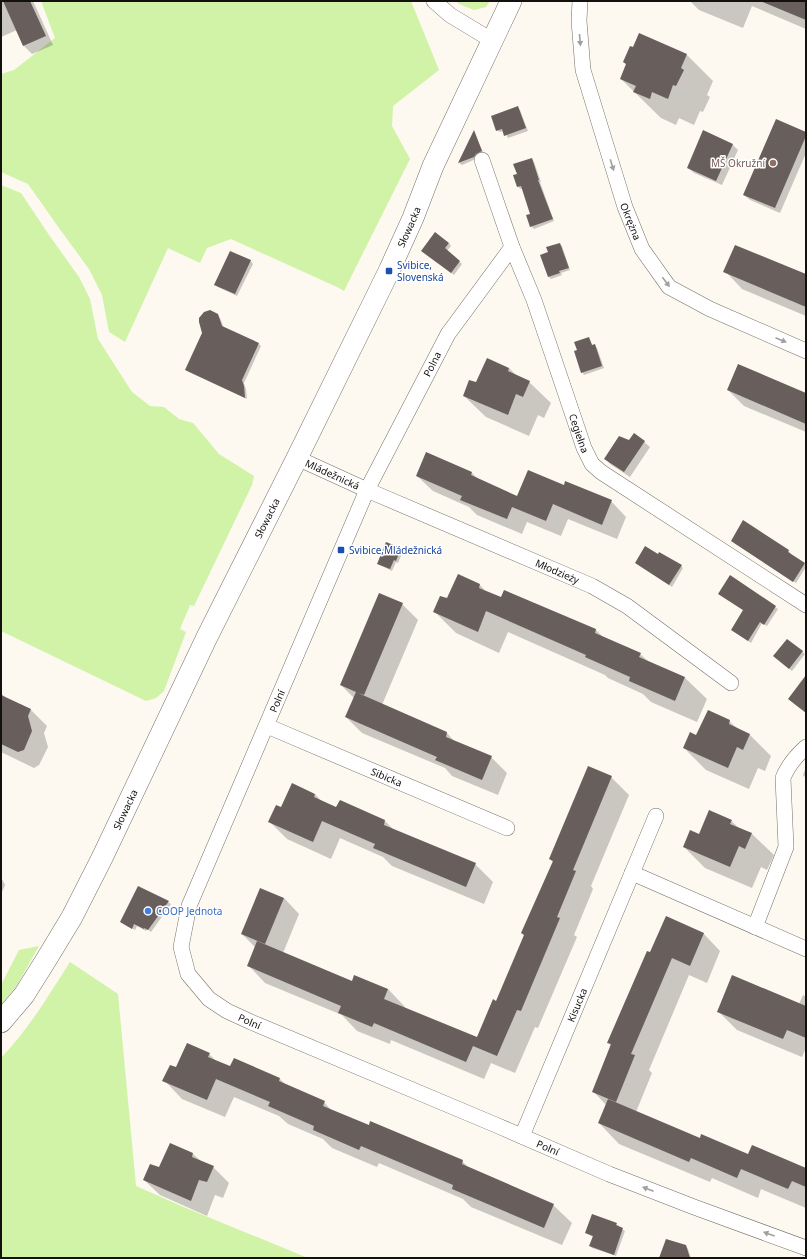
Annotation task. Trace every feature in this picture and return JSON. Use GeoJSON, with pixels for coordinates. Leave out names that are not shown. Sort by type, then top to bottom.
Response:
{"type":"FeatureCollection","features":[{"type":"Feature","properties":{"kind":"street"},"geometry":{"type":"LineString","coordinates":[[434,1],[450,16],[493,41]]}},
{"type":"Feature","properties":{"kind":"street","name":"Słowacka"},"geometry":{"type":"LineString","coordinates":[[1,1022],[24,995],[46,960],[72,917],[102,858],[207,637],[389,271],[413,218],[433,166],[511,1]]}},
{"type":"Feature","properties":{"kind":"street","name":"Okrężna"},"geometry":{"type":"LineString","coordinates":[[580,1],[579,21],[583,70],[625,207],[642,249],[669,287],[710,309],[806,351]]}},
{"type":"Feature","properties":{"kind":"street","name":"Cegielna"},"geometry":{"type":"LineString","coordinates":[[482,160],[512,247],[534,300],[584,448],[592,464],[806,605]]}},
{"type":"Feature","properties":{"kind":"street","name":"Polna"},"geometry":{"type":"LineString","coordinates":[[367,490],[448,334],[512,247]]}},
{"type":"Feature","properties":{"kind":"street","name":"Mládežnická"},"geometry":{"type":"LineString","coordinates":[[297,458],[367,490]]}},
{"type":"Feature","properties":{"kind":"street","name":"Młodzieży"},"geometry":{"type":"LineString","coordinates":[[367,490],[592,586],[627,606],[730,683]]}},
{"type":"Feature","properties":{"kind":"street","name":"Polní"},"geometry":{"type":"LineString","coordinates":[[367,490],[189,906],[181,946],[188,974],[209,998],[227,1011],[258,1025],[609,1174],[806,1248]]}},
{"type":"Feature","properties":{"kind":"street","name":"Sibicka"},"geometry":{"type":"LineString","coordinates":[[267,726],[507,828]]}},
{"type":"Feature","properties":{"kind":"street"},"geometry":{"type":"LineString","coordinates":[[755,927],[786,847],[783,778],[794,759],[806,747]]}},
{"type":"Feature","properties":{"kind":"street","name":"Kisucka"},"geometry":{"type":"LineString","coordinates":[[522,1136],[656,816]]}},
{"type":"Feature","properties":{"kind":"street"},"geometry":{"type":"LineString","coordinates":[[632,873],[806,949]]}},
{"type":"Feature","properties":{"kind":"green space"},"geometry":{"type":"Polygon","coordinates":[[[41,1],[411,1],[439,70],[393,106],[392,126],[410,159],[344,291],[231,239],[207,248],[200,263],[168,248],[125,342],[109,332],[102,295],[89,269],[28,184],[1,172],[1,74],[14,70],[55,38],[41,1]]]}},
{"type":"Feature","properties":{"kind":"green space"},"geometry":{"type":"Polygon","coordinates":[[[455,1],[490,1],[486,7],[474,10],[455,1]]]}},
{"type":"Feature","properties":{"kind":"green space"},"geometry":{"type":"Polygon","coordinates":[[[1,185],[21,193],[79,277],[90,299],[98,339],[132,392],[150,406],[164,407],[179,419],[193,423],[219,454],[254,476],[252,485],[194,606],[190,605],[180,629],[186,632],[164,691],[156,698],[146,701],[1,631],[1,185]]]}},
{"type":"Feature","properties":{"kind":"green space"},"geometry":{"type":"Polygon","coordinates":[[[39,946],[17,985],[1,1005],[1,985],[19,950],[39,946]]]}},
{"type":"Feature","properties":{"kind":"green space"},"geometry":{"type":"Polygon","coordinates":[[[70,962],[118,994],[136,1186],[308,1258],[1,1258],[1,1058],[29,1024],[70,962]]]}},
{"type":"Feature","properties":{"kind":"building"},"geometry":{"type":"Polygon","coordinates":[[[3,1],[30,1],[46,36],[23,46],[3,1]]]}},
{"type":"Feature","properties":{"kind":"building"},"geometry":{"type":"Polygon","coordinates":[[[760,1],[806,1],[806,20],[760,1]]]}},
{"type":"Feature","properties":{"kind":"building"},"geometry":{"type":"Polygon","coordinates":[[[639,33],[687,54],[681,68],[684,70],[676,86],[673,85],[668,99],[652,92],[650,99],[633,92],[636,86],[620,79],[626,64],[623,62],[630,46],[633,47],[639,33]]]}},
{"type":"Feature","properties":{"kind":"building"},"geometry":{"type":"Polygon","coordinates":[[[518,106],[526,128],[504,136],[502,129],[496,131],[491,116],[518,106]]]}},
{"type":"Feature","properties":{"kind":"building"},"geometry":{"type":"Polygon","coordinates":[[[776,119],[806,132],[806,136],[775,208],[743,195],[776,119]]]}},
{"type":"Feature","properties":{"kind":"building"},"geometry":{"type":"Polygon","coordinates":[[[474,130],[482,151],[474,157],[458,163],[474,130]]]}},
{"type":"Feature","properties":{"kind":"building"},"geometry":{"type":"Polygon","coordinates":[[[703,130],[733,144],[716,181],[687,168],[703,130]]]}},
{"type":"Feature","properties":{"kind":"building"},"geometry":{"type":"Polygon","coordinates":[[[532,158],[538,180],[553,219],[530,227],[526,215],[530,214],[521,186],[517,187],[513,175],[517,174],[513,164],[532,158]]]}},
{"type":"Feature","properties":{"kind":"building"},"geometry":{"type":"Polygon","coordinates":[[[435,232],[449,243],[445,248],[460,261],[451,273],[421,251],[435,232]]]}},
{"type":"Feature","properties":{"kind":"building"},"geometry":{"type":"Polygon","coordinates":[[[560,243],[569,268],[548,277],[540,255],[548,252],[546,247],[560,243]]]}},
{"type":"Feature","properties":{"kind":"building"},"geometry":{"type":"Polygon","coordinates":[[[735,245],[806,274],[806,307],[723,272],[735,245]]]}},
{"type":"Feature","properties":{"kind":"building"},"geometry":{"type":"Polygon","coordinates":[[[230,251],[251,260],[235,294],[214,285],[230,251]]]}},
{"type":"Feature","properties":{"kind":"building"},"geometry":{"type":"Polygon","coordinates":[[[210,310],[218,314],[222,326],[259,343],[242,380],[245,398],[185,370],[202,333],[199,318],[204,312],[210,310]]]}},
{"type":"Feature","properties":{"kind":"building"},"geometry":{"type":"Polygon","coordinates":[[[589,337],[592,345],[595,344],[602,366],[581,373],[574,351],[577,350],[574,342],[589,337]]]}},
{"type":"Feature","properties":{"kind":"building"},"geometry":{"type":"Polygon","coordinates":[[[487,358],[509,368],[508,371],[530,381],[523,397],[516,394],[508,415],[463,396],[469,380],[476,382],[487,358]]]}},
{"type":"Feature","properties":{"kind":"building"},"geometry":{"type":"Polygon","coordinates":[[[738,364],[806,393],[806,424],[727,390],[738,364]]]}},
{"type":"Feature","properties":{"kind":"building"},"geometry":{"type":"Polygon","coordinates":[[[634,433],[645,441],[624,472],[604,459],[619,436],[629,440],[634,433]]]}},
{"type":"Feature","properties":{"kind":"building"},"geometry":{"type":"Polygon","coordinates":[[[426,452],[472,472],[471,475],[517,496],[528,470],[564,485],[565,481],[612,500],[602,525],[553,504],[546,521],[512,507],[507,519],[460,500],[462,496],[416,476],[426,452]]]}},
{"type":"Feature","properties":{"kind":"building"},"geometry":{"type":"Polygon","coordinates":[[[743,520],[789,550],[788,552],[805,563],[793,582],[731,541],[743,520]]]}},
{"type":"Feature","properties":{"kind":"building"},"geometry":{"type":"Polygon","coordinates":[[[386,542],[401,548],[396,561],[394,560],[390,569],[377,564],[386,542]]]}},
{"type":"Feature","properties":{"kind":"building"},"geometry":{"type":"Polygon","coordinates":[[[645,546],[682,565],[669,585],[635,563],[645,546]]]}},
{"type":"Feature","properties":{"kind":"building"},"geometry":{"type":"Polygon","coordinates":[[[458,574],[480,584],[479,588],[501,597],[504,590],[596,629],[595,633],[641,653],[639,657],[685,677],[675,701],[629,681],[630,677],[585,657],[586,655],[486,611],[478,632],[433,612],[440,596],[447,598],[458,574]]]}},
{"type":"Feature","properties":{"kind":"building"},"geometry":{"type":"Polygon","coordinates":[[[730,575],[776,606],[764,625],[760,622],[748,641],[731,630],[743,610],[718,594],[730,575]]]}},
{"type":"Feature","properties":{"kind":"building"},"geometry":{"type":"Polygon","coordinates":[[[379,593],[403,603],[364,695],[358,693],[447,732],[446,737],[492,756],[482,780],[435,760],[437,757],[345,717],[356,692],[340,685],[379,593]]]}},
{"type":"Feature","properties":{"kind":"building"},"geometry":{"type":"Polygon","coordinates":[[[787,639],[803,651],[789,669],[773,656],[787,639]]]}},
{"type":"Feature","properties":{"kind":"building"},"geometry":{"type":"Polygon","coordinates":[[[806,675],[806,713],[788,699],[806,675]]]}},
{"type":"Feature","properties":{"kind":"building"},"geometry":{"type":"Polygon","coordinates":[[[1,695],[31,709],[28,716],[32,731],[24,750],[18,752],[1,744],[1,695]]]}},
{"type":"Feature","properties":{"kind":"building"},"geometry":{"type":"Polygon","coordinates":[[[708,710],[730,720],[729,724],[750,734],[743,750],[737,747],[728,768],[683,748],[690,732],[696,735],[708,710]]]}},
{"type":"Feature","properties":{"kind":"building"},"geometry":{"type":"Polygon","coordinates":[[[588,766],[612,776],[573,870],[576,871],[557,917],[560,918],[521,1011],[517,1010],[497,1056],[473,1046],[466,1062],[374,1023],[372,1027],[338,1013],[341,1006],[247,966],[257,941],[352,981],[354,975],[388,989],[384,999],[477,1037],[493,999],[496,1001],[524,935],[521,933],[553,861],[549,859],[588,766]]]}},
{"type":"Feature","properties":{"kind":"building"},"geometry":{"type":"Polygon","coordinates":[[[292,783],[315,794],[314,797],[336,807],[340,800],[385,820],[384,825],[476,863],[466,887],[373,848],[375,844],[322,821],[313,842],[268,822],[276,805],[281,807],[292,783]]]}},
{"type":"Feature","properties":{"kind":"building"},"geometry":{"type":"Polygon","coordinates":[[[709,810],[732,820],[730,824],[752,833],[745,849],[739,846],[730,867],[683,847],[690,830],[699,834],[709,810]]]}},
{"type":"Feature","properties":{"kind":"building"},"geometry":{"type":"Polygon","coordinates":[[[138,886],[169,901],[148,930],[134,924],[132,929],[120,922],[138,886]]]}},
{"type":"Feature","properties":{"kind":"building"},"geometry":{"type":"Polygon","coordinates":[[[260,888],[284,898],[265,944],[241,934],[260,888]]]}},
{"type":"Feature","properties":{"kind":"building"},"geometry":{"type":"Polygon","coordinates":[[[666,916],[704,933],[690,966],[672,958],[631,1054],[635,1055],[616,1102],[592,1092],[611,1044],[607,1043],[647,951],[650,952],[666,916]]]}},
{"type":"Feature","properties":{"kind":"building"},"geometry":{"type":"Polygon","coordinates":[[[732,975],[806,1006],[806,1038],[787,1030],[783,1039],[717,1012],[732,975]]]}},
{"type":"Feature","properties":{"kind":"building"},"geometry":{"type":"Polygon","coordinates":[[[187,1043],[210,1053],[208,1057],[230,1066],[234,1058],[280,1078],[279,1081],[325,1101],[323,1106],[369,1125],[370,1121],[463,1160],[462,1164],[554,1204],[544,1228],[452,1189],[453,1185],[361,1146],[359,1150],[313,1130],[314,1126],[268,1106],[270,1102],[216,1079],[207,1100],[162,1081],[170,1065],[176,1067],[187,1043]]]}},
{"type":"Feature","properties":{"kind":"building"},"geometry":{"type":"Polygon","coordinates":[[[608,1099],[700,1138],[701,1134],[748,1154],[752,1145],[806,1168],[806,1187],[792,1181],[788,1189],[741,1169],[737,1178],[691,1158],[689,1162],[598,1123],[608,1099]]]}},
{"type":"Feature","properties":{"kind":"building"},"geometry":{"type":"Polygon","coordinates":[[[170,1143],[193,1153],[192,1157],[214,1166],[207,1182],[199,1180],[191,1201],[143,1180],[150,1164],[159,1167],[170,1143]]]}},
{"type":"Feature","properties":{"kind":"building"},"geometry":{"type":"Polygon","coordinates":[[[592,1214],[617,1223],[616,1225],[623,1228],[614,1255],[589,1246],[593,1236],[585,1233],[592,1214]]]}},
{"type":"Feature","properties":{"kind":"building"},"geometry":{"type":"Polygon","coordinates":[[[666,1239],[686,1245],[690,1258],[659,1258],[666,1239]]]}},
{"type":"Feature","properties":{"kind":"place","name":"MŠ Okružní"},"geometry":{"type":"Point","coordinates":[773,163]}},
{"type":"Feature","properties":{"kind":"place","name":"Svibice, Slovenská"},"geometry":{"type":"Point","coordinates":[389,271]}},
{"type":"Feature","properties":{"kind":"place","name":"Svibice,Mládežnická"},"geometry":{"type":"Point","coordinates":[341,550]}},
{"type":"Feature","properties":{"kind":"place","name":"COOP Jednota"},"geometry":{"type":"Point","coordinates":[148,911]}}]}
